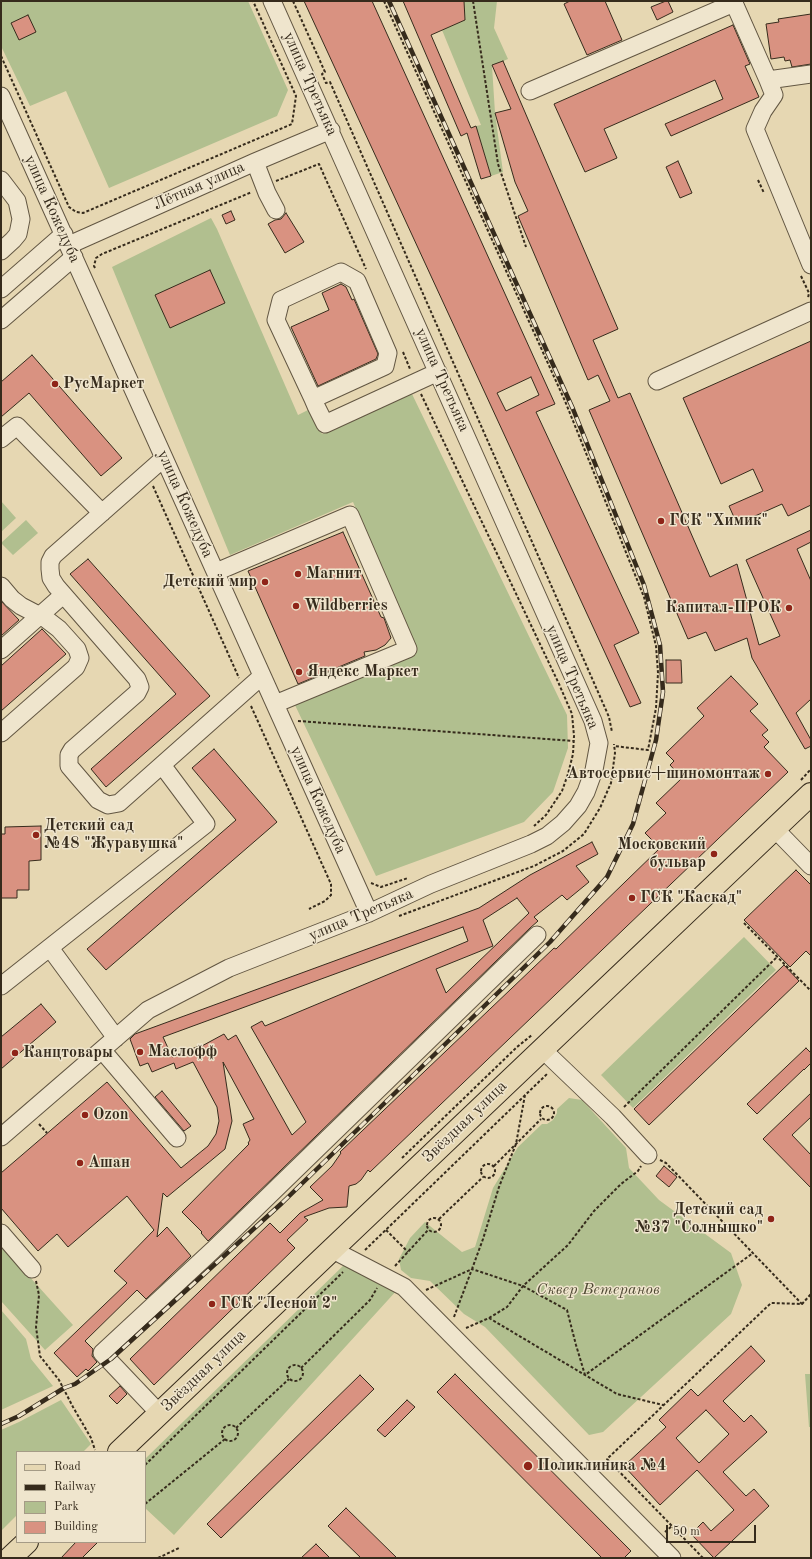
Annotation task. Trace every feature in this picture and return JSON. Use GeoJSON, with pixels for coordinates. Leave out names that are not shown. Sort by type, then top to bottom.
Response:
{"type":"FeatureCollection","features":[{"type":"Feature","properties":{"kind":"main road","name":"Звёздная улица"},"geometry":{"type":"LineString","coordinates":[[120,1451],[811,794]]}},
{"type":"Feature","properties":{"kind":"main road"},"geometry":{"type":"LineString","coordinates":[[10,1558],[26,1543]]}},
{"type":"Feature","properties":{"kind":"street","name":"улица Третьяка"},"geometry":{"type":"LineString","coordinates":[[1,1137],[148,1010],[228,968],[369,913],[431,884],[531,844],[547,836],[563,823],[578,806],[586,792],[594,770],[599,743],[593,721],[331,130],[272,1]]}},
{"type":"Feature","properties":{"kind":"street"},"geometry":{"type":"LineString","coordinates":[[530,91],[734,3],[774,95],[763,111],[755,129],[805,269]]}},
{"type":"Feature","properties":{"kind":"street"},"geometry":{"type":"LineString","coordinates":[[768,80],[811,74]]}},
{"type":"Feature","properties":{"kind":"street","name":"улица Кожедуба"},"geometry":{"type":"LineString","coordinates":[[1,96],[262,676],[281,702],[369,913]]}},
{"type":"Feature","properties":{"kind":"street","name":"Лётная улица"},"geometry":{"type":"LineString","coordinates":[[1,289],[69,245],[255,162],[331,130]]}},
{"type":"Feature","properties":{"kind":"street"},"geometry":{"type":"LineString","coordinates":[[255,162],[276,210]]}},
{"type":"Feature","properties":{"kind":"street"},"geometry":{"type":"LineString","coordinates":[[1,180],[17,201],[22,219],[18,234],[1,251]]}},
{"type":"Feature","properties":{"kind":"street","name":"Лётная улица"},"geometry":{"type":"LineString","coordinates":[[1,320],[69,245]]}},
{"type":"Feature","properties":{"kind":"street"},"geometry":{"type":"LineString","coordinates":[[313,399],[385,366],[388,353],[357,280],[341,272],[281,300],[276,320],[313,399],[325,424],[438,372]]}},
{"type":"Feature","properties":{"kind":"street"},"geometry":{"type":"LineString","coordinates":[[657,381],[809,306]]}},
{"type":"Feature","properties":{"kind":"street"},"geometry":{"type":"LineString","coordinates":[[1,439],[17,426],[102,513]]}},
{"type":"Feature","properties":{"kind":"street"},"geometry":{"type":"LineString","coordinates":[[164,458],[53,556],[50,569],[51,578],[63,595],[137,679],[140,686],[137,693],[72,750],[69,766],[98,800],[108,805],[119,803],[262,676]]}},
{"type":"Feature","properties":{"kind":"street"},"geometry":{"type":"LineString","coordinates":[[216,572],[350,515],[408,649],[281,702]]}},
{"type":"Feature","properties":{"kind":"street"},"geometry":{"type":"LineString","coordinates":[[1,586],[16,602],[59,629],[77,649],[79,654],[79,662],[76,667],[1,733]]}},
{"type":"Feature","properties":{"kind":"street"},"geometry":{"type":"LineString","coordinates":[[1,650],[63,595]]}},
{"type":"Feature","properties":{"kind":"street"},"geometry":{"type":"LineString","coordinates":[[1,986],[206,824],[162,765]]}},
{"type":"Feature","properties":{"kind":"street"},"geometry":{"type":"LineString","coordinates":[[774,829],[811,866]]}},
{"type":"Feature","properties":{"kind":"street"},"geometry":{"type":"LineString","coordinates":[[159,1413],[102,1353],[213,1250],[536,935]]}},
{"type":"Feature","properties":{"kind":"street"},"geometry":{"type":"LineString","coordinates":[[50,948],[116,1038]]}},
{"type":"Feature","properties":{"kind":"street"},"geometry":{"type":"LineString","coordinates":[[542,1049],[613,1118],[648,1155]]}},
{"type":"Feature","properties":{"kind":"street"},"geometry":{"type":"LineString","coordinates":[[102,1050],[177,1138]]}},
{"type":"Feature","properties":{"kind":"street"},"geometry":{"type":"LineString","coordinates":[[1,1233],[32,1269]]}},
{"type":"Feature","properties":{"kind":"street"},"geometry":{"type":"LineString","coordinates":[[331,1250],[379,1282],[404,1287],[414,1296],[620,1496],[672,1558]]}},
{"type":"Feature","properties":{"kind":"path"},"geometry":{"type":"LineString","coordinates":[[1,56],[69,207],[76,212],[83,213],[292,124],[296,96],[253,1]]}},
{"type":"Feature","properties":{"kind":"path"},"geometry":{"type":"LineString","coordinates":[[384,1],[565,401],[644,597],[656,646],[658,673],[656,708],[648,750],[614,746]]}},
{"type":"Feature","properties":{"kind":"path"},"geometry":{"type":"LineString","coordinates":[[472,1],[498,164],[526,247]]}},
{"type":"Feature","properties":{"kind":"path"},"geometry":{"type":"LineString","coordinates":[[98,272],[94,266],[96,258],[102,254],[319,164],[366,269]]}},
{"type":"Feature","properties":{"kind":"path"},"geometry":{"type":"LineString","coordinates":[[758,180],[766,197]]}},
{"type":"Feature","properties":{"kind":"path"},"geometry":{"type":"LineString","coordinates":[[805,269],[809,293],[809,306]]}},
{"type":"Feature","properties":{"kind":"path"},"geometry":{"type":"LineString","coordinates":[[401,348],[410,369]]}},
{"type":"Feature","properties":{"kind":"path"},"geometry":{"type":"LineString","coordinates":[[420,392],[572,714],[574,741],[573,754],[562,791],[546,815],[529,830]]}},
{"type":"Feature","properties":{"kind":"path"},"geometry":{"type":"LineString","coordinates":[[281,702],[296,721],[574,741]]}},
{"type":"Feature","properties":{"kind":"path"},"geometry":{"type":"LineString","coordinates":[[367,877],[371,883],[381,887],[410,877]]}},
{"type":"Feature","properties":{"kind":"path"},"geometry":{"type":"LineString","coordinates":[[309,909],[325,901],[331,895],[332,884]]}},
{"type":"Feature","properties":{"kind":"path"},"geometry":{"type":"LineString","coordinates":[[744,923],[811,991]]}},
{"type":"Feature","properties":{"kind":"path"},"geometry":{"type":"LineString","coordinates":[[613,1118],[778,957]]}},
{"type":"Feature","properties":{"kind":"path"},"geometry":{"type":"LineString","coordinates":[[525,1095],[516,1144],[499,1187],[472,1270],[454,1314],[452,1334],[489,1318],[507,1307],[523,1286],[568,1246],[594,1211],[621,1184],[638,1171],[648,1155],[666,1163],[802,1304]]}},
{"type":"Feature","properties":{"kind":"path"},"geometry":{"type":"LineString","coordinates":[[546,1106],[552,1108],[554,1114],[552,1119],[546,1121],[541,1119],[539,1113],[541,1108],[546,1106]]}},
{"type":"Feature","properties":{"kind":"path"},"geometry":{"type":"LineString","coordinates":[[494,1166],[541,1119]]}},
{"type":"Feature","properties":{"kind":"path"},"geometry":{"type":"LineString","coordinates":[[38,1124],[47,1133]]}},
{"type":"Feature","properties":{"kind":"path"},"geometry":{"type":"LineString","coordinates":[[488,1163],[494,1166],[496,1171],[494,1177],[488,1179],[482,1176],[480,1171],[483,1166],[488,1163]]}},
{"type":"Feature","properties":{"kind":"path"},"geometry":{"type":"LineString","coordinates":[[440,1219],[482,1176]]}},
{"type":"Feature","properties":{"kind":"path"},"geometry":{"type":"LineString","coordinates":[[434,1217],[440,1219],[442,1225],[440,1230],[434,1233],[428,1230],[426,1225],[428,1219],[434,1217]]}},
{"type":"Feature","properties":{"kind":"path"},"geometry":{"type":"LineString","coordinates":[[386,1230],[408,1252]]}},
{"type":"Feature","properties":{"kind":"path"},"geometry":{"type":"LineString","coordinates":[[300,1368],[370,1300],[379,1282],[428,1230]]}},
{"type":"Feature","properties":{"kind":"path"},"geometry":{"type":"LineString","coordinates":[[585,1375],[753,1253]]}},
{"type":"Feature","properties":{"kind":"path"},"geometry":{"type":"LineString","coordinates":[[32,1269],[39,1295],[36,1327],[40,1356],[59,1380],[91,1438],[94,1450]]}},
{"type":"Feature","properties":{"kind":"path"},"geometry":{"type":"LineString","coordinates":[[414,1296],[472,1270],[523,1286],[567,1310],[585,1375]]}},
{"type":"Feature","properties":{"kind":"path"},"geometry":{"type":"LineString","coordinates":[[342,1273],[349,1275]]}},
{"type":"Feature","properties":{"kind":"path"},"geometry":{"type":"LineString","coordinates":[[703,1558],[607,1459],[771,1303],[802,1304],[811,1294]]}},
{"type":"Feature","properties":{"kind":"path"},"geometry":{"type":"LineString","coordinates":[[489,1318],[617,1394],[664,1405]]}},
{"type":"Feature","properties":{"kind":"path"},"geometry":{"type":"LineString","coordinates":[[295,1366],[300,1368],[303,1374],[300,1379],[295,1381],[289,1379],[287,1373],[289,1368],[295,1366]]}},
{"type":"Feature","properties":{"kind":"path"},"geometry":{"type":"LineString","coordinates":[[236,1428],[289,1379]]}},
{"type":"Feature","properties":{"kind":"path"},"geometry":{"type":"LineString","coordinates":[[230,1425],[236,1428],[238,1434],[236,1439],[230,1441],[225,1439],[222,1433],[225,1428],[230,1425]]}},
{"type":"Feature","properties":{"kind":"path"},"geometry":{"type":"LineString","coordinates":[[146,1503],[225,1439]]}},
{"type":"Feature","properties":{"kind":"path"},"geometry":{"type":"LineString","coordinates":[[158,1558],[180,1548]]}},
{"type":"Feature","properties":{"kind":"green space"},"geometry":{"type":"Polygon","coordinates":[[[248,1],[288,90],[277,116],[109,188],[66,91],[30,106],[1,46],[1,2],[248,1]]]}},
{"type":"Feature","properties":{"kind":"green space"},"geometry":{"type":"Polygon","coordinates":[[[464,1],[497,1],[494,28],[508,59],[492,66],[495,113],[503,172],[491,176],[476,126],[481,125],[442,30],[465,20],[464,1]]]}},
{"type":"Feature","properties":{"kind":"green space"},"geometry":{"type":"Polygon","coordinates":[[[211,218],[298,415],[310,409],[322,434],[412,394],[567,715],[568,748],[553,792],[524,822],[376,876],[295,705],[417,652],[353,502],[230,555],[112,267],[211,218]]]}},
{"type":"Feature","properties":{"kind":"green space"},"geometry":{"type":"Polygon","coordinates":[[[1,501],[16,518],[1,532],[1,501]]]}},
{"type":"Feature","properties":{"kind":"green space"},"geometry":{"type":"Polygon","coordinates":[[[26,520],[38,533],[13,555],[1,543],[26,520]]]}},
{"type":"Feature","properties":{"kind":"green space"},"geometry":{"type":"Polygon","coordinates":[[[744,937],[776,970],[633,1108],[601,1075],[744,937]]]}},
{"type":"Feature","properties":{"kind":"green space","name":"Сквер Ветеранов"},"geometry":{"type":"Polygon","coordinates":[[[569,1098],[582,1100],[626,1148],[629,1168],[659,1200],[731,1253],[742,1285],[731,1314],[603,1432],[589,1435],[485,1327],[464,1314],[430,1281],[411,1278],[401,1270],[399,1259],[410,1238],[425,1222],[462,1252],[475,1247],[493,1188],[518,1147],[542,1124],[547,1124],[553,1120],[557,1113],[557,1109],[569,1098]]]}},
{"type":"Feature","properties":{"kind":"green space"},"geometry":{"type":"Polygon","coordinates":[[[1,1245],[73,1325],[45,1350],[1,1301],[1,1245]]]}},
{"type":"Feature","properties":{"kind":"green space"},"geometry":{"type":"Polygon","coordinates":[[[347,1262],[398,1289],[174,1535],[146,1509],[146,1458],[347,1262]]]}},
{"type":"Feature","properties":{"kind":"green space"},"geometry":{"type":"Polygon","coordinates":[[[1,1310],[26,1339],[31,1359],[53,1386],[1,1410],[1,1310]]]}},
{"type":"Feature","properties":{"kind":"green space"},"geometry":{"type":"Polygon","coordinates":[[[805,1374],[811,1374],[811,1427],[809,1427],[805,1374]]]}},
{"type":"Feature","properties":{"kind":"green space"},"geometry":{"type":"Polygon","coordinates":[[[61,1400],[91,1444],[84,1451],[16,1451],[16,1516],[1,1531],[1,1430],[61,1400]]]}},
{"type":"Feature","properties":{"kind":"building"},"geometry":{"type":"Polygon","coordinates":[[[304,1],[372,1],[555,404],[536,412],[639,633],[614,645],[641,703],[630,707],[304,1]],[[531,377],[497,393],[506,411],[539,395],[531,377]]]}},
{"type":"Feature","properties":{"kind":"building"},"geometry":{"type":"Polygon","coordinates":[[[403,1],[464,1],[465,20],[431,35],[471,128],[476,126],[491,176],[481,179],[467,133],[461,136],[403,1]]]}},
{"type":"Feature","properties":{"kind":"building"},"geometry":{"type":"Polygon","coordinates":[[[570,1],[605,1],[622,40],[587,55],[564,4],[570,1]]]}},
{"type":"Feature","properties":{"kind":"building"},"geometry":{"type":"Polygon","coordinates":[[[668,1],[673,12],[657,20],[651,7],[668,1]]]}},
{"type":"Feature","properties":{"kind":"building"},"geometry":{"type":"Polygon","coordinates":[[[811,14],[811,64],[792,67],[790,60],[785,61],[784,57],[771,59],[766,24],[779,22],[778,19],[811,14]]]}},
{"type":"Feature","properties":{"kind":"building"},"geometry":{"type":"Polygon","coordinates":[[[28,15],[36,32],[19,40],[11,23],[28,15]]]}},
{"type":"Feature","properties":{"kind":"building"},"geometry":{"type":"Polygon","coordinates":[[[733,25],[750,64],[745,66],[759,97],[671,136],[665,124],[723,99],[715,80],[604,129],[617,158],[585,172],[554,104],[733,25]]]}},
{"type":"Feature","properties":{"kind":"building"},"geometry":{"type":"Polygon","coordinates":[[[503,61],[618,329],[593,340],[618,398],[630,393],[710,577],[737,564],[759,645],[780,636],[746,560],[811,530],[811,542],[797,549],[811,581],[811,699],[796,713],[811,740],[811,746],[805,749],[752,658],[747,638],[715,651],[706,632],[688,639],[589,410],[610,401],[598,375],[588,380],[518,216],[528,211],[515,182],[495,113],[511,109],[492,65],[503,61]]]}},
{"type":"Feature","properties":{"kind":"building"},"geometry":{"type":"Polygon","coordinates":[[[678,161],[692,193],[680,198],[666,167],[678,161]]]}},
{"type":"Feature","properties":{"kind":"building"},"geometry":{"type":"Polygon","coordinates":[[[231,211],[235,220],[226,224],[222,215],[231,211]]]}},
{"type":"Feature","properties":{"kind":"building"},"geometry":{"type":"Polygon","coordinates":[[[286,213],[304,242],[285,253],[268,224],[275,220],[281,219],[286,213]]]}},
{"type":"Feature","properties":{"kind":"building"},"geometry":{"type":"Polygon","coordinates":[[[210,270],[225,303],[170,328],[155,295],[210,270]]]}},
{"type":"Feature","properties":{"kind":"building"},"geometry":{"type":"Polygon","coordinates":[[[341,284],[346,287],[352,300],[354,299],[378,354],[376,359],[318,386],[291,327],[329,310],[322,293],[341,284]]]}},
{"type":"Feature","properties":{"kind":"building"},"geometry":{"type":"Polygon","coordinates":[[[811,341],[811,505],[788,516],[782,504],[737,524],[729,506],[763,491],[753,469],[721,484],[683,398],[811,341]]]}},
{"type":"Feature","properties":{"kind":"building"},"geometry":{"type":"Polygon","coordinates":[[[32,355],[122,458],[101,476],[29,393],[1,417],[1,382],[32,355]]]}},
{"type":"Feature","properties":{"kind":"building"},"geometry":{"type":"Polygon","coordinates":[[[343,532],[381,617],[384,618],[391,638],[385,645],[376,650],[364,652],[365,656],[298,684],[248,571],[343,532]]]}},
{"type":"Feature","properties":{"kind":"building"},"geometry":{"type":"Polygon","coordinates":[[[88,559],[210,696],[106,787],[91,769],[176,694],[70,574],[88,559]]]}},
{"type":"Feature","properties":{"kind":"building"},"geometry":{"type":"Polygon","coordinates":[[[1,601],[19,620],[1,636],[1,601]]]}},
{"type":"Feature","properties":{"kind":"building"},"geometry":{"type":"Polygon","coordinates":[[[42,629],[66,654],[1,711],[1,666],[42,629]]]}},
{"type":"Feature","properties":{"kind":"building"},"geometry":{"type":"Polygon","coordinates":[[[666,660],[681,660],[682,683],[666,683],[666,660]]]}},
{"type":"Feature","properties":{"kind":"building","name":"ГСК \"Каскад\""},"geometry":{"type":"Polygon","coordinates":[[[731,676],[758,704],[750,711],[768,730],[762,735],[769,742],[764,747],[788,772],[370,1172],[368,1170],[361,1180],[356,1184],[349,1186],[347,1207],[329,1208],[304,1217],[308,1220],[287,1240],[295,1248],[154,1385],[130,1359],[270,1223],[280,1233],[300,1213],[323,1200],[310,1187],[332,1166],[341,1153],[340,1152],[554,948],[556,949],[660,848],[645,833],[666,813],[656,803],[682,778],[670,765],[674,761],[666,753],[704,716],[697,708],[731,676]]]}},
{"type":"Feature","properties":{"kind":"building"},"geometry":{"type":"Polygon","coordinates":[[[214,749],[277,822],[106,970],[87,949],[236,820],[192,768],[214,749]]]}},
{"type":"Feature","properties":{"kind":"building"},"geometry":{"type":"Polygon","coordinates":[[[41,826],[41,860],[29,861],[29,890],[17,890],[17,898],[1,898],[1,834],[5,834],[5,827],[41,826]]]}},
{"type":"Feature","properties":{"kind":"building"},"geometry":{"type":"Polygon","coordinates":[[[592,842],[598,854],[576,866],[589,882],[567,900],[562,895],[534,917],[538,921],[208,1241],[201,1233],[202,1232],[182,1212],[249,1144],[248,1143],[250,1140],[243,1124],[254,1119],[223,1062],[232,1121],[225,1149],[167,1197],[163,1193],[157,1237],[167,1227],[191,1256],[146,1299],[137,1290],[85,1341],[93,1349],[92,1356],[97,1362],[88,1371],[86,1369],[77,1377],[54,1353],[127,1283],[114,1271],[154,1230],[127,1196],[68,1247],[57,1234],[38,1251],[1,1208],[1,1173],[107,1082],[181,1168],[208,1146],[216,1134],[219,1121],[217,1107],[193,1062],[176,1069],[174,1063],[152,1072],[148,1063],[140,1066],[130,1039],[135,1034],[479,908],[530,875],[592,842]],[[517,898],[483,920],[493,946],[436,969],[446,993],[529,913],[517,898]],[[463,927],[163,1037],[172,1057],[199,1046],[200,1047],[224,1034],[228,1040],[236,1035],[292,1135],[306,1122],[251,1027],[262,1021],[265,1026],[468,941],[463,927]]]}},
{"type":"Feature","properties":{"kind":"building"},"geometry":{"type":"Polygon","coordinates":[[[796,870],[811,885],[811,956],[806,951],[790,967],[744,920],[796,870]]]}},
{"type":"Feature","properties":{"kind":"building"},"geometry":{"type":"Polygon","coordinates":[[[784,965],[799,981],[649,1125],[634,1109],[784,965]]]}},
{"type":"Feature","properties":{"kind":"building"},"geometry":{"type":"Polygon","coordinates":[[[41,1004],[56,1022],[1,1069],[1,1037],[41,1004]]]}},
{"type":"Feature","properties":{"kind":"building"},"geometry":{"type":"Polygon","coordinates":[[[806,1048],[811,1053],[811,1063],[757,1114],[747,1104],[806,1048]]]}},
{"type":"Feature","properties":{"kind":"building"},"geometry":{"type":"Polygon","coordinates":[[[162,1091],[191,1126],[184,1131],[155,1097],[162,1091]]]}},
{"type":"Feature","properties":{"kind":"building"},"geometry":{"type":"Polygon","coordinates":[[[811,1093],[811,1117],[792,1135],[811,1155],[811,1188],[763,1139],[811,1093]]]}},
{"type":"Feature","properties":{"kind":"building"},"geometry":{"type":"Polygon","coordinates":[[[664,1166],[677,1177],[669,1187],[656,1176],[664,1166]]]}},
{"type":"Feature","properties":{"kind":"building"},"geometry":{"type":"Polygon","coordinates":[[[751,1346],[765,1361],[723,1401],[744,1422],[751,1415],[767,1432],[723,1472],[746,1496],[754,1489],[769,1506],[714,1558],[691,1534],[703,1522],[711,1531],[734,1510],[697,1470],[660,1505],[624,1466],[666,1427],[659,1420],[691,1389],[698,1396],[751,1346]],[[706,1410],[676,1438],[699,1463],[729,1434],[706,1410]]]}},
{"type":"Feature","properties":{"kind":"building"},"geometry":{"type":"Polygon","coordinates":[[[455,1374],[631,1551],[624,1558],[602,1558],[437,1392],[455,1374]]]}},
{"type":"Feature","properties":{"kind":"building"},"geometry":{"type":"Polygon","coordinates":[[[360,1375],[374,1389],[221,1538],[207,1524],[360,1375]]]}},
{"type":"Feature","properties":{"kind":"building"},"geometry":{"type":"Polygon","coordinates":[[[120,1386],[127,1394],[117,1404],[109,1396],[120,1386]]]}},
{"type":"Feature","properties":{"kind":"building"},"geometry":{"type":"Polygon","coordinates":[[[407,1400],[415,1407],[385,1437],[377,1430],[407,1400]]]}},
{"type":"Feature","properties":{"kind":"building"},"geometry":{"type":"Polygon","coordinates":[[[346,1508],[397,1558],[361,1558],[328,1526],[346,1508]]]}},
{"type":"Feature","properties":{"kind":"building"},"geometry":{"type":"Polygon","coordinates":[[[75,1543],[97,1543],[82,1558],[61,1558],[75,1543]]]}},
{"type":"Feature","properties":{"kind":"building"},"geometry":{"type":"Polygon","coordinates":[[[316,1544],[330,1558],[301,1558],[316,1544]]]}},
{"type":"Feature","properties":{"kind":"railway"},"geometry":{"type":"LineString","coordinates":[[1,1424],[19,1416],[64,1388],[75,1384],[111,1359],[282,1203],[550,942],[607,877],[633,824],[656,740],[663,692],[660,645],[644,585],[573,409],[389,1]]}},
{"type":"Feature","properties":{"kind":"place","name":"РусМаркет"},"geometry":{"type":"Point","coordinates":[55,384]}},
{"type":"Feature","properties":{"kind":"place","name":"ГСК \"Химик\""},"geometry":{"type":"Point","coordinates":[661,521]}},
{"type":"Feature","properties":{"kind":"place","name":"Магнит"},"geometry":{"type":"Point","coordinates":[298,574]}},
{"type":"Feature","properties":{"kind":"place","name":"Детский мир"},"geometry":{"type":"Point","coordinates":[265,582]}},
{"type":"Feature","properties":{"kind":"place","name":"Wildberries"},"geometry":{"type":"Point","coordinates":[296,606]}},
{"type":"Feature","properties":{"kind":"place","name":"Капитал-ПРОК"},"geometry":{"type":"Point","coordinates":[789,608]}},
{"type":"Feature","properties":{"kind":"place","name":"Яндекс Маркет"},"geometry":{"type":"Point","coordinates":[299,672]}},
{"type":"Feature","properties":{"kind":"place","name":"Автосервис+шиномонтаж"},"geometry":{"type":"Point","coordinates":[768,774]}},
{"type":"Feature","properties":{"kind":"place","name":"Детский сад №48 \"Журавушка\""},"geometry":{"type":"Point","coordinates":[36,835]}},
{"type":"Feature","properties":{"kind":"place","name":"Московский бульвар"},"geometry":{"type":"Point","coordinates":[714,854]}},
{"type":"Feature","properties":{"kind":"place","name":"ГСК \"Каскад\""},"geometry":{"type":"Point","coordinates":[632,898]}},
{"type":"Feature","properties":{"kind":"place","name":"Маслофф"},"geometry":{"type":"Point","coordinates":[140,1052]}},
{"type":"Feature","properties":{"kind":"place","name":"Канцтовары"},"geometry":{"type":"Point","coordinates":[15,1053]}},
{"type":"Feature","properties":{"kind":"place","name":"Ozon"},"geometry":{"type":"Point","coordinates":[85,1115]}},
{"type":"Feature","properties":{"kind":"place","name":"Ашан"},"geometry":{"type":"Point","coordinates":[80,1163]}},
{"type":"Feature","properties":{"kind":"place","name":"Детский сад №37 \"Солнышко\""},"geometry":{"type":"Point","coordinates":[771,1219]}},
{"type":"Feature","properties":{"kind":"place","name":"ГСК \"Лесной 2\""},"geometry":{"type":"Point","coordinates":[212,1304]}},
{"type":"Feature","properties":{"kind":"place","name":"Поликлиника №4"},"geometry":{"type":"Point","coordinates":[528,1466]}}]}
